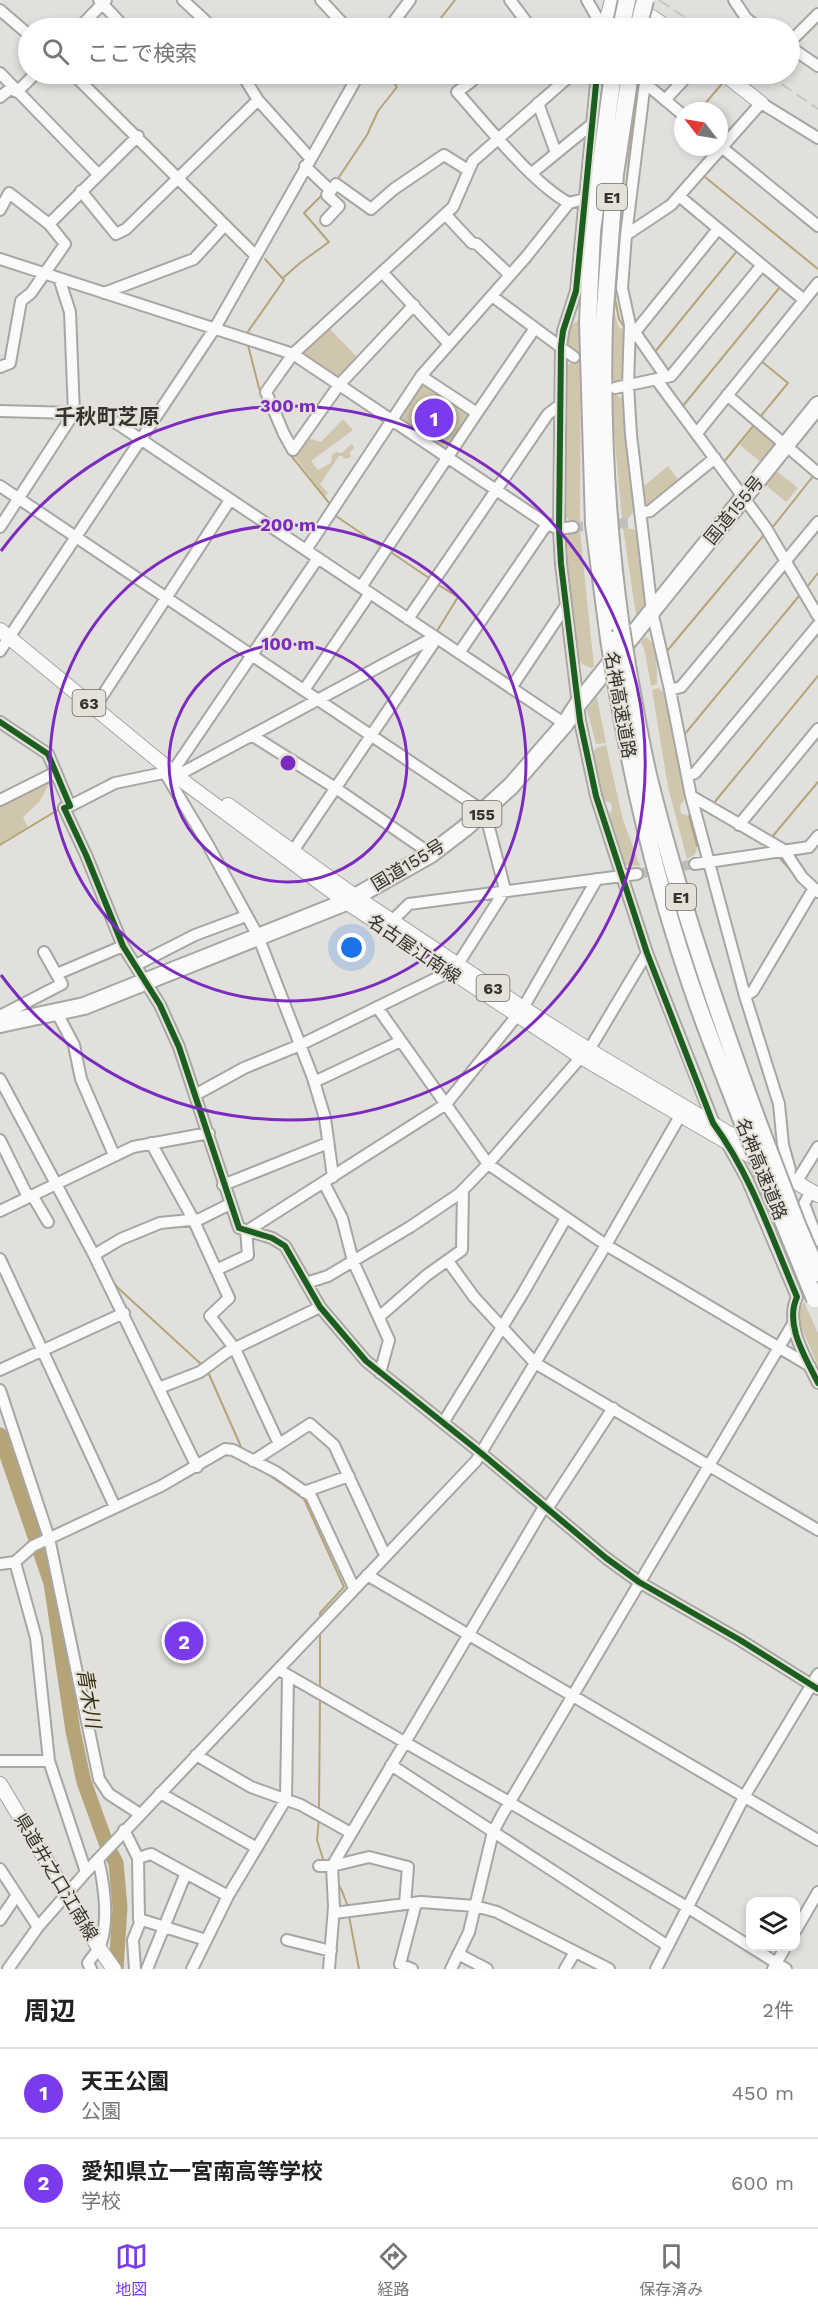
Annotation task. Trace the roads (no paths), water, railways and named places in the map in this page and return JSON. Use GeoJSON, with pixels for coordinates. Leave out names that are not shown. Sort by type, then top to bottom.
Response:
{"type":"FeatureCollection","features":[{"type":"Feature","properties":{"kind":"highway"},"geometry":{"type":"LineString","coordinates":[[623,18],[627,0]]}},
{"type":"Feature","properties":{"kind":"highway"},"geometry":{"type":"LineString","coordinates":[[640,18],[645,0]]}},
{"type":"Feature","properties":{"kind":"highway","name":"名神高速道路"},"geometry":{"type":"LineString","coordinates":[[612,84],[592,231],[615,634],[636,789],[673,926],[699,1007],[818,1273]]}},
{"type":"Feature","properties":{"kind":"highway","name":"名神高速道路"},"geometry":{"type":"LineString","coordinates":[[596,322],[628,84]]}},
{"type":"Feature","properties":{"kind":"highway","name":"国道155号"},"geometry":{"type":"LineString","coordinates":[[0,1024],[57,1013],[108,997],[351,900],[431,854],[485,812],[538,757],[818,405]]}},
{"type":"Feature","properties":{"kind":"highway","name":"名神高速道路"},"geometry":{"type":"LineString","coordinates":[[749,1120],[817,1298]]}},
{"type":"Feature","properties":{"kind":"main road"},"geometry":{"type":"LineString","coordinates":[[607,18],[612,0]]}},
{"type":"Feature","properties":{"kind":"main road"},"geometry":{"type":"LineString","coordinates":[[737,84],[761,103]]}},
{"type":"Feature","properties":{"kind":"main road","name":"名古屋江南線"},"geometry":{"type":"LineString","coordinates":[[4,634],[172,773],[257,838],[680,1116],[816,1191]]}},
{"type":"Feature","properties":{"kind":"main road","name":"名古屋江南線"},"geometry":{"type":"LineString","coordinates":[[172,773],[192,780],[293,851],[351,900],[393,920],[454,968]]}},
{"type":"Feature","properties":{"kind":"main road","name":"名古屋江南線"},"geometry":{"type":"LineString","coordinates":[[585,1054],[713,1123],[795,1173],[816,1191]]}},
{"type":"Feature","properties":{"kind":"main road","name":"県道井之口江南線"},"geometry":{"type":"LineString","coordinates":[[0,1784],[114,1969]]}},
{"type":"Feature","properties":{"kind":"street"},"geometry":{"type":"LineString","coordinates":[[396,18],[410,0]]}},
{"type":"Feature","properties":{"kind":"street"},"geometry":{"type":"LineString","coordinates":[[510,0],[524,18]]}},
{"type":"Feature","properties":{"kind":"street"},"geometry":{"type":"LineString","coordinates":[[587,0],[600,18]]}},
{"type":"Feature","properties":{"kind":"street"},"geometry":{"type":"LineString","coordinates":[[734,0],[746,18]]}},
{"type":"Feature","properties":{"kind":"street"},"geometry":{"type":"LineString","coordinates":[[88,18],[103,1],[117,18]]}},
{"type":"Feature","properties":{"kind":"street"},"geometry":{"type":"LineString","coordinates":[[325,1],[339,18]]}},
{"type":"Feature","properties":{"kind":"street"},"geometry":{"type":"LineString","coordinates":[[189,2],[204,18]]}},
{"type":"Feature","properties":{"kind":"street"},"geometry":{"type":"LineString","coordinates":[[0,10],[18,25]]}},
{"type":"Feature","properties":{"kind":"street"},"geometry":{"type":"LineString","coordinates":[[800,31],[818,14]]}},
{"type":"Feature","properties":{"kind":"street"},"geometry":{"type":"LineString","coordinates":[[800,54],[818,66]]}},
{"type":"Feature","properties":{"kind":"street"},"geometry":{"type":"LineString","coordinates":[[0,73],[98,174]]}},
{"type":"Feature","properties":{"kind":"street"},"geometry":{"type":"LineString","coordinates":[[17,92],[25,84]]}},
{"type":"Feature","properties":{"kind":"street"},"geometry":{"type":"LineString","coordinates":[[83,84],[255,255]]}},
{"type":"Feature","properties":{"kind":"street"},"geometry":{"type":"LineString","coordinates":[[248,84],[258,100],[331,191]]}},
{"type":"Feature","properties":{"kind":"street"},"geometry":{"type":"LineString","coordinates":[[0,651],[4,634],[74,537],[215,328],[353,84]]}},
{"type":"Feature","properties":{"kind":"street"},"geometry":{"type":"LineString","coordinates":[[468,84],[458,92],[532,173],[569,203]]}},
{"type":"Feature","properties":{"kind":"street"},"geometry":{"type":"LineString","coordinates":[[414,305],[339,385],[294,450],[284,434],[267,392],[293,354],[453,207],[473,161],[560,84]]}},
{"type":"Feature","properties":{"kind":"street"},"geometry":{"type":"LineString","coordinates":[[596,84],[576,291],[563,331],[561,347],[559,529],[565,607],[580,721],[596,796],[647,953],[713,1123],[728,1144],[747,1179],[797,1297],[794,1304],[795,1331],[818,1383]]}},
{"type":"Feature","properties":{"kind":"street"},"geometry":{"type":"LineString","coordinates":[[645,84],[637,110],[623,237],[622,288],[632,328],[697,433],[786,561],[818,616]]}},
{"type":"Feature","properties":{"kind":"street"},"geometry":{"type":"LineString","coordinates":[[651,84],[674,108]]}},
{"type":"Feature","properties":{"kind":"street"},"geometry":{"type":"LineString","coordinates":[[665,100],[679,84]]}},
{"type":"Feature","properties":{"kind":"street"},"geometry":{"type":"LineString","coordinates":[[0,97],[9,89],[17,92]]}},
{"type":"Feature","properties":{"kind":"street"},"geometry":{"type":"LineString","coordinates":[[81,191],[116,234],[126,228],[258,100]]}},
{"type":"Feature","properties":{"kind":"street"},"geometry":{"type":"LineString","coordinates":[[594,102],[637,110]]}},
{"type":"Feature","properties":{"kind":"street"},"geometry":{"type":"LineString","coordinates":[[538,103],[556,153]]}},
{"type":"Feature","properties":{"kind":"street"},"geometry":{"type":"LineString","coordinates":[[728,138],[761,103],[818,138]]}},
{"type":"Feature","properties":{"kind":"street"},"geometry":{"type":"LineString","coordinates":[[532,173],[591,124]]}},
{"type":"Feature","properties":{"kind":"street"},"geometry":{"type":"LineString","coordinates":[[49,224],[138,136]]}},
{"type":"Feature","properties":{"kind":"street"},"geometry":{"type":"LineString","coordinates":[[728,152],[818,226]]}},
{"type":"Feature","properties":{"kind":"street"},"geometry":{"type":"LineString","coordinates":[[326,219],[339,206],[327,195],[336,184],[371,208],[394,189],[444,155],[468,170]]}},
{"type":"Feature","properties":{"kind":"street"},"geometry":{"type":"LineString","coordinates":[[581,233],[623,237],[671,205],[713,156]]}},
{"type":"Feature","properties":{"kind":"street"},"geometry":{"type":"LineString","coordinates":[[0,210],[9,193],[49,224],[64,244],[31,292],[21,301],[10,363],[0,367]]}},
{"type":"Feature","properties":{"kind":"street"},"geometry":{"type":"LineString","coordinates":[[679,196],[804,300]]}},
{"type":"Feature","properties":{"kind":"street"},"geometry":{"type":"LineString","coordinates":[[306,550],[421,376],[510,275],[569,203],[584,199]]}},
{"type":"Feature","properties":{"kind":"street"},"geometry":{"type":"LineString","coordinates":[[445,214],[472,243],[477,244],[510,275]]}},
{"type":"Feature","properties":{"kind":"street"},"geometry":{"type":"LineString","coordinates":[[104,293],[194,260],[225,225]]}},
{"type":"Feature","properties":{"kind":"street"},"geometry":{"type":"LineString","coordinates":[[718,229],[632,328],[628,385],[631,435],[652,611],[691,796],[745,996],[779,1104],[783,1145],[795,1173],[818,1147]]}},
{"type":"Feature","properties":{"kind":"street"},"geometry":{"type":"LineString","coordinates":[[0,259],[293,354],[547,524],[559,529],[573,527]]}},
{"type":"Feature","properties":{"kind":"street"},"geometry":{"type":"LineString","coordinates":[[615,388],[671,376],[762,265]]}},
{"type":"Feature","properties":{"kind":"street"},"geometry":{"type":"LineString","coordinates":[[382,272],[449,344]]}},
{"type":"Feature","properties":{"kind":"street"},"geometry":{"type":"LineString","coordinates":[[0,527],[74,413],[70,312],[59,278]]}},
{"type":"Feature","properties":{"kind":"street"},"geometry":{"type":"LineString","coordinates":[[697,433],[818,284]]}},
{"type":"Feature","properties":{"kind":"street"},"geometry":{"type":"LineString","coordinates":[[492,296],[574,357]]}},
{"type":"Feature","properties":{"kind":"street"},"geometry":{"type":"LineString","coordinates":[[304,690],[447,458],[535,328]]}},
{"type":"Feature","properties":{"kind":"street"},"geometry":{"type":"LineString","coordinates":[[421,376],[477,413]]}},
{"type":"Feature","properties":{"kind":"street"},"geometry":{"type":"LineString","coordinates":[[727,395],[818,473]]}},
{"type":"Feature","properties":{"kind":"street"},"geometry":{"type":"LineString","coordinates":[[408,619],[548,414],[560,405]]}},
{"type":"Feature","properties":{"kind":"street"},"geometry":{"type":"LineString","coordinates":[[0,411],[74,413],[109,418],[565,724]]}},
{"type":"Feature","properties":{"kind":"street"},"geometry":{"type":"LineString","coordinates":[[628,523],[650,511],[715,458]]}},
{"type":"Feature","properties":{"kind":"street"},"geometry":{"type":"LineString","coordinates":[[0,486],[485,812],[505,890],[454,968],[300,1045],[244,1068],[195,1095]]}},
{"type":"Feature","properties":{"kind":"street"},"geometry":{"type":"LineString","coordinates":[[95,707],[230,500]]}},
{"type":"Feature","properties":{"kind":"street"},"geometry":{"type":"LineString","coordinates":[[670,690],[681,687],[818,522]]}},
{"type":"Feature","properties":{"kind":"street"},"geometry":{"type":"LineString","coordinates":[[459,652],[547,524]]}},
{"type":"Feature","properties":{"kind":"street"},"geometry":{"type":"LineString","coordinates":[[172,773],[318,558]]}},
{"type":"Feature","properties":{"kind":"street"},"geometry":{"type":"LineString","coordinates":[[511,688],[565,607]]}},
{"type":"Feature","properties":{"kind":"street"},"geometry":{"type":"LineString","coordinates":[[687,776],[695,773],[818,625]]}},
{"type":"Feature","properties":{"kind":"street"},"geometry":{"type":"LineString","coordinates":[[437,638],[253,736],[172,773],[115,783],[64,808],[123,946],[160,1005],[179,1047],[209,1133],[238,1228],[272,1238],[285,1246],[320,1307],[366,1361],[481,1453],[545,1508],[639,1582],[740,1640],[815,1687]]}},
{"type":"Feature","properties":{"kind":"street"},"geometry":{"type":"LineString","coordinates":[[293,851],[437,638]]}},
{"type":"Feature","properties":{"kind":"street"},"geometry":{"type":"LineString","coordinates":[[0,722],[48,754],[70,806]]}},
{"type":"Feature","properties":{"kind":"street"},"geometry":{"type":"LineString","coordinates":[[740,825],[818,729]]}},
{"type":"Feature","properties":{"kind":"street"},"geometry":{"type":"LineString","coordinates":[[253,736],[337,789],[431,854]]}},
{"type":"Feature","properties":{"kind":"street"},"geometry":{"type":"LineString","coordinates":[[0,800],[56,772]]}},
{"type":"Feature","properties":{"kind":"street"},"geometry":{"type":"LineString","coordinates":[[172,773],[258,936],[314,1082],[325,1118],[328,1180],[342,1218],[353,1261],[389,1340],[380,1372]]}},
{"type":"Feature","properties":{"kind":"street"},"geometry":{"type":"LineString","coordinates":[[691,796],[783,850],[802,878],[816,890],[753,992],[745,996]]}},
{"type":"Feature","properties":{"kind":"street"},"geometry":{"type":"LineString","coordinates":[[694,864],[809,847],[818,836]]}},
{"type":"Feature","properties":{"kind":"street"},"geometry":{"type":"LineString","coordinates":[[393,920],[409,904],[637,874]]}},
{"type":"Feature","properties":{"kind":"street"},"geometry":{"type":"LineString","coordinates":[[246,1231],[446,1104],[520,1013],[597,879]]}},
{"type":"Feature","properties":{"kind":"street"},"geometry":{"type":"LineString","coordinates":[[136,965],[195,934],[246,916]]}},
{"type":"Feature","properties":{"kind":"street"},"geometry":{"type":"LineString","coordinates":[[57,974],[123,946]]}},
{"type":"Feature","properties":{"kind":"street"},"geometry":{"type":"LineString","coordinates":[[0,1016],[62,984],[44,952]]}},
{"type":"Feature","properties":{"kind":"street"},"geometry":{"type":"LineString","coordinates":[[306,1283],[328,1276],[410,1227],[463,1190],[585,1054],[647,953]]}},
{"type":"Feature","properties":{"kind":"street"},"geometry":{"type":"LineString","coordinates":[[377,1007],[488,1164],[606,1245],[810,1365]]}},
{"type":"Feature","properties":{"kind":"street"},"geometry":{"type":"LineString","coordinates":[[57,1013],[74,1044],[81,1079],[114,1155]]}},
{"type":"Feature","properties":{"kind":"street"},"geometry":{"type":"LineString","coordinates":[[314,1082],[401,1041]]}},
{"type":"Feature","properties":{"kind":"street"},"geometry":{"type":"LineString","coordinates":[[0,1079],[124,1313],[197,1467]]}},
{"type":"Feature","properties":{"kind":"street"},"geometry":{"type":"LineString","coordinates":[[8,1969],[67,1894],[124,1830],[196,1755],[284,1673],[354,1588],[476,1461],[606,1245],[680,1116]]}},
{"type":"Feature","properties":{"kind":"street"},"geometry":{"type":"LineString","coordinates":[[0,1211],[133,1147],[209,1133]]}},
{"type":"Feature","properties":{"kind":"street"},"geometry":{"type":"LineString","coordinates":[[0,1140],[30,1196],[48,1222]]}},
{"type":"Feature","properties":{"kind":"street"},"geometry":{"type":"LineString","coordinates":[[151,1143],[193,1219],[229,1298],[210,1316],[235,1349],[279,1444]]}},
{"type":"Feature","properties":{"kind":"street"},"geometry":{"type":"LineString","coordinates":[[223,1185],[328,1143]]}},
{"type":"Feature","properties":{"kind":"street"},"geometry":{"type":"LineString","coordinates":[[379,1317],[427,1275],[462,1250],[463,1190]]}},
{"type":"Feature","properties":{"kind":"street"},"geometry":{"type":"LineString","coordinates":[[816,1191],[804,1204],[818,1241]]}},
{"type":"Feature","properties":{"kind":"street"},"geometry":{"type":"LineString","coordinates":[[94,1255],[121,1239],[160,1223],[200,1219],[230,1204]]}},
{"type":"Feature","properties":{"kind":"street"},"geometry":{"type":"LineString","coordinates":[[443,1423],[566,1218]]}},
{"type":"Feature","properties":{"kind":"street"},"geometry":{"type":"LineString","coordinates":[[216,1270],[248,1255],[246,1231]]}},
{"type":"Feature","properties":{"kind":"street"},"geometry":{"type":"LineString","coordinates":[[0,1259],[115,1507]]}},
{"type":"Feature","properties":{"kind":"street"},"geometry":{"type":"LineString","coordinates":[[448,1261],[474,1297],[535,1363],[818,1530]]}},
{"type":"Feature","properties":{"kind":"street"},"geometry":{"type":"LineString","coordinates":[[797,1297],[817,1298]]}},
{"type":"Feature","properties":{"kind":"street"},"geometry":{"type":"LineString","coordinates":[[159,1388],[200,1372],[235,1349],[320,1307]]}},
{"type":"Feature","properties":{"kind":"street"},"geometry":{"type":"LineString","coordinates":[[0,1370],[124,1313]]}},
{"type":"Feature","properties":{"kind":"street"},"geometry":{"type":"LineString","coordinates":[[451,1969],[469,1932],[493,1832],[794,1322]]}},
{"type":"Feature","properties":{"kind":"street"},"geometry":{"type":"LineString","coordinates":[[0,1390],[49,1538],[99,1779],[109,1794],[140,1814]]}},
{"type":"Feature","properties":{"kind":"street"},"geometry":{"type":"LineString","coordinates":[[329,1969],[334,1913],[332,1866],[545,1508],[613,1408]]}},
{"type":"Feature","properties":{"kind":"street"},"geometry":{"type":"LineString","coordinates":[[254,1461],[310,1424],[334,1445],[385,1556]]}},
{"type":"Feature","properties":{"kind":"street"},"geometry":{"type":"LineString","coordinates":[[0,1564],[15,1562],[33,1546],[197,1467],[225,1449],[233,1450],[276,1472],[311,1496],[354,1588]]}},
{"type":"Feature","properties":{"kind":"street"},"geometry":{"type":"LineString","coordinates":[[304,1492],[349,1476]]}},
{"type":"Feature","properties":{"kind":"street"},"geometry":{"type":"LineString","coordinates":[[15,1562],[36,1638],[49,1761],[86,1872]]}},
{"type":"Feature","properties":{"kind":"street"},"geometry":{"type":"LineString","coordinates":[[367,1575],[818,1840]]}},
{"type":"Feature","properties":{"kind":"street"},"geometry":{"type":"LineString","coordinates":[[284,1673],[687,1907],[778,1967],[784,1951]]}},
{"type":"Feature","properties":{"kind":"street"},"geometry":{"type":"LineString","coordinates":[[192,1969],[228,1896],[286,1799],[284,1673]]}},
{"type":"Feature","properties":{"kind":"street"},"geometry":{"type":"LineString","coordinates":[[656,1969],[744,1797],[815,1687],[818,1674]]}},
{"type":"Feature","properties":{"kind":"street"},"geometry":{"type":"LineString","coordinates":[[196,1755],[251,1787],[286,1799],[351,1833]]}},
{"type":"Feature","properties":{"kind":"street"},"geometry":{"type":"LineString","coordinates":[[0,1761],[49,1761]]}},
{"type":"Feature","properties":{"kind":"street"},"geometry":{"type":"LineString","coordinates":[[391,1765],[668,1946]]}},
{"type":"Feature","properties":{"kind":"street"},"geometry":{"type":"LineString","coordinates":[[160,1793],[257,1848]]}},
{"type":"Feature","properties":{"kind":"street"},"geometry":{"type":"LineString","coordinates":[[124,1830],[138,1858],[139,1919],[141,1920],[133,1940],[135,1969]]}},
{"type":"Feature","properties":{"kind":"street"},"geometry":{"type":"LineString","coordinates":[[138,1858],[151,1854],[228,1896]]}},
{"type":"Feature","properties":{"kind":"street"},"geometry":{"type":"LineString","coordinates":[[319,1866],[332,1866],[369,1857],[408,1867],[411,1903],[400,1964],[412,1969]]}},
{"type":"Feature","properties":{"kind":"street"},"geometry":{"type":"LineString","coordinates":[[87,1967],[99,1948],[104,1924],[104,1882],[98,1859]]}},
{"type":"Feature","properties":{"kind":"street"},"geometry":{"type":"LineString","coordinates":[[0,1869],[39,1928]]}},
{"type":"Feature","properties":{"kind":"street"},"geometry":{"type":"LineString","coordinates":[[147,1969],[186,1873]]}},
{"type":"Feature","properties":{"kind":"street"},"geometry":{"type":"LineString","coordinates":[[800,1922],[818,1892]]}},
{"type":"Feature","properties":{"kind":"street"},"geometry":{"type":"LineString","coordinates":[[0,1920],[17,1895]]}},
{"type":"Feature","properties":{"kind":"street"},"geometry":{"type":"LineString","coordinates":[[334,1913],[411,1903],[475,1906],[497,1912],[609,1969]]}},
{"type":"Feature","properties":{"kind":"street"},"geometry":{"type":"LineString","coordinates":[[141,1920],[206,1940]]}},
{"type":"Feature","properties":{"kind":"street"},"geometry":{"type":"LineString","coordinates":[[286,1940],[331,1951]]}},
{"type":"Feature","properties":{"kind":"street"},"geometry":{"type":"LineString","coordinates":[[565,1969],[575,1952]]}},
{"type":"Feature","properties":{"kind":"street"},"geometry":{"type":"LineString","coordinates":[[458,1954],[487,1969]]}},
{"type":"Feature","properties":{"kind":"waterway"},"geometry":{"type":"LineString","coordinates":[[441,18],[455,0]]}},
{"type":"Feature","properties":{"kind":"waterway"},"geometry":{"type":"LineString","coordinates":[[337,180],[367,135],[378,111],[397,87],[395,84]]}},
{"type":"Feature","properties":{"kind":"waterway"},"geometry":{"type":"LineString","coordinates":[[626,330],[619,319],[615,299],[639,84]]}},
{"type":"Feature","properties":{"kind":"waterway"},"geometry":{"type":"LineString","coordinates":[[707,102],[722,84]]}},
{"type":"Feature","properties":{"kind":"waterway"},"geometry":{"type":"LineString","coordinates":[[705,177],[818,269]]}},
{"type":"Feature","properties":{"kind":"waterway"},"geometry":{"type":"LineString","coordinates":[[283,278],[329,242],[304,213],[322,195]]}},
{"type":"Feature","properties":{"kind":"waterway"},"geometry":{"type":"LineString","coordinates":[[654,353],[737,251]]}},
{"type":"Feature","properties":{"kind":"waterway"},"geometry":{"type":"LineString","coordinates":[[247,333],[284,280],[265,259]]}},
{"type":"Feature","properties":{"kind":"waterway"},"geometry":{"type":"LineString","coordinates":[[682,407],[780,287]]}},
{"type":"Feature","properties":{"kind":"waterway"},"geometry":{"type":"LineString","coordinates":[[634,340],[643,352]]}},
{"type":"Feature","properties":{"kind":"waterway"},"geometry":{"type":"LineString","coordinates":[[248,345],[259,388],[275,428]]}},
{"type":"Feature","properties":{"kind":"waterway"},"geometry":{"type":"LineString","coordinates":[[760,417],[788,383],[761,361]]}},
{"type":"Feature","properties":{"kind":"waterway"},"geometry":{"type":"LineString","coordinates":[[723,463],[754,425]]}},
{"type":"Feature","properties":{"kind":"waterway"},"geometry":{"type":"LineString","coordinates":[[278,435],[286,448]]}},
{"type":"Feature","properties":{"kind":"waterway"},"geometry":{"type":"LineString","coordinates":[[289,453],[330,504]]}},
{"type":"Feature","properties":{"kind":"waterway"},"geometry":{"type":"LineString","coordinates":[[772,528],[814,475]]}},
{"type":"Feature","properties":{"kind":"waterway"},"geometry":{"type":"LineString","coordinates":[[327,511],[339,491]]}},
{"type":"Feature","properties":{"kind":"waterway"},"geometry":{"type":"LineString","coordinates":[[333,514],[383,548]]}},
{"type":"Feature","properties":{"kind":"waterway"},"geometry":{"type":"LineString","coordinates":[[667,651],[764,535]]}},
{"type":"Feature","properties":{"kind":"waterway"},"geometry":{"type":"LineString","coordinates":[[389,551],[432,580]]}},
{"type":"Feature","properties":{"kind":"waterway"},"geometry":{"type":"LineString","coordinates":[[807,587],[818,573]]}},
{"type":"Feature","properties":{"kind":"waterway"},"geometry":{"type":"LineString","coordinates":[[437,584],[458,597],[437,631],[459,646]]}},
{"type":"Feature","properties":{"kind":"waterway"},"geometry":{"type":"LineString","coordinates":[[684,735],[799,596]]}},
{"type":"Feature","properties":{"kind":"waterway"},"geometry":{"type":"LineString","coordinates":[[467,651],[509,679]]}},
{"type":"Feature","properties":{"kind":"waterway"},"geometry":{"type":"LineString","coordinates":[[713,804],[818,676]]}},
{"type":"Feature","properties":{"kind":"waterway"},"geometry":{"type":"LineString","coordinates":[[676,748],[685,798]]}},
{"type":"Feature","properties":{"kind":"waterway"},"geometry":{"type":"LineString","coordinates":[[772,837],[818,782]]}},
{"type":"Feature","properties":{"kind":"waterway"},"geometry":{"type":"LineString","coordinates":[[0,845],[61,808]]}},
{"type":"Feature","properties":{"kind":"waterway"},"geometry":{"type":"LineString","coordinates":[[709,813],[769,848]]}},
{"type":"Feature","properties":{"kind":"waterway"},"geometry":{"type":"LineString","coordinates":[[689,816],[697,846]]}},
{"type":"Feature","properties":{"kind":"waterway"},"geometry":{"type":"LineString","coordinates":[[779,857],[806,888]]}},
{"type":"Feature","properties":{"kind":"waterway"},"geometry":{"type":"LineString","coordinates":[[111,1279],[202,1365]]}},
{"type":"Feature","properties":{"kind":"waterway"},"geometry":{"type":"LineString","coordinates":[[208,1372],[242,1449]]}},
{"type":"Feature","properties":{"kind":"waterway","name":"青木川"},"geometry":{"type":"LineString","coordinates":[[0,1435],[51,1583],[73,1731],[84,1782],[106,1843],[116,1863],[120,1907],[116,1969]]}},
{"type":"Feature","properties":{"kind":"waterway"},"geometry":{"type":"LineString","coordinates":[[263,1471],[304,1499],[344,1587],[320,1613],[320,1621]]}},
{"type":"Feature","properties":{"kind":"waterway"},"geometry":{"type":"LineString","coordinates":[[320,1632],[320,1690]]}},
{"type":"Feature","properties":{"kind":"waterway"},"geometry":{"type":"LineString","coordinates":[[319,1810],[320,1698]]}},
{"type":"Feature","properties":{"kind":"waterway"},"geometry":{"type":"LineString","coordinates":[[319,1818],[317,1840],[324,1862]]}},
{"type":"Feature","properties":{"kind":"waterway"},"geometry":{"type":"LineString","coordinates":[[337,1882],[348,1907]]}},
{"type":"Feature","properties":{"kind":"waterway"},"geometry":{"type":"LineString","coordinates":[[349,1916],[359,1969]]}},
{"type":"Feature","properties":{"kind":"tunnel"},"geometry":{"type":"LineString","coordinates":[[573,527],[628,523]]}},
{"type":"Feature","properties":{"kind":"tunnel"},"geometry":{"type":"LineString","coordinates":[[637,874],[695,864]]}},
{"type":"Feature","properties":{"kind":"railway"},"geometry":{"type":"LineString","coordinates":[[659,0],[686,18]]}},
{"type":"Feature","properties":{"kind":"railway"},"geometry":{"type":"LineString","coordinates":[[782,84],[818,109]]}},
{"type":"Feature","properties":{"kind":"place","name":"天王公園"},"geometry":{"type":"Point","coordinates":[434,418]}},
{"type":"Feature","properties":{"kind":"place","name":"愛知県立一宮南高等学校"},"geometry":{"type":"Point","coordinates":[184,1641]}},
{"type":"Feature","properties":{"kind":"district","name":"千秋町芝原"},"geometry":{"type":"Point","coordinates":[107,417]}}]}
